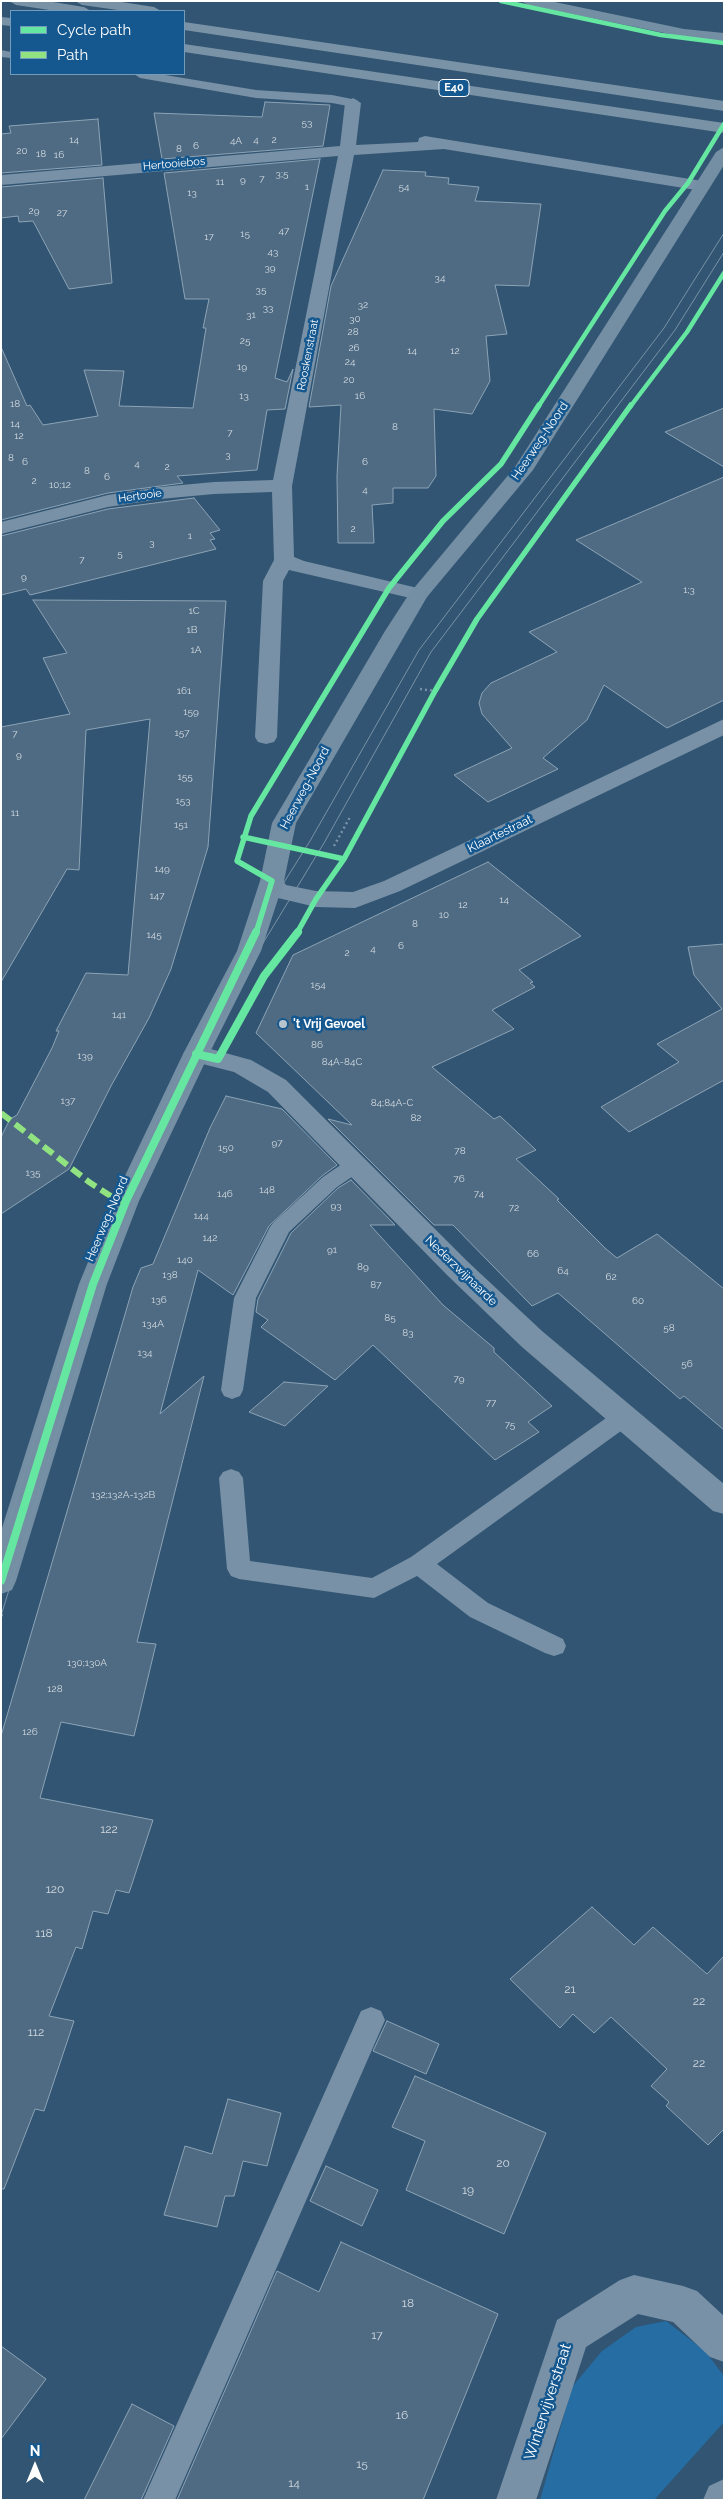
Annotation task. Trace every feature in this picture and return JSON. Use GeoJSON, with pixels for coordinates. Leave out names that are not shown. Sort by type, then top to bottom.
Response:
{"type":"FeatureCollection","features":[{"type":"Feature","properties":{"kind":"highway"},"geometry":{"type":"LineString","coordinates":[[16,1],[77,10]]}},
{"type":"Feature","properties":{"kind":"highway"},"geometry":{"type":"LineString","coordinates":[[82,1],[147,10]]}},
{"type":"Feature","properties":{"kind":"highway"},"geometry":{"type":"LineString","coordinates":[[185,16],[724,93]]}},
{"type":"Feature","properties":{"kind":"highway","name":"E40"},"geometry":{"type":"LineString","coordinates":[[185,26],[724,106]]}},
{"type":"Feature","properties":{"kind":"highway","name":"E40"},"geometry":{"type":"LineString","coordinates":[[185,48],[724,128]]}},
{"type":"Feature","properties":{"kind":"street"},"geometry":{"type":"LineString","coordinates":[[528,1],[684,33],[724,37]]}},
{"type":"Feature","properties":{"kind":"street","name":"Rooskenstraat"},"geometry":{"type":"LineString","coordinates":[[266,737],[273,581],[284,560],[282,486],[347,152],[353,104]]}},
{"type":"Feature","properties":{"kind":"street"},"geometry":{"type":"LineString","coordinates":[[351,130],[702,186]]}},
{"type":"Feature","properties":{"kind":"street"},"geometry":{"type":"LineString","coordinates":[[347,152],[417,145],[441,145]]}},
{"type":"Feature","properties":{"kind":"street","name":"Hertooiebos"},"geometry":{"type":"LineString","coordinates":[[1,180],[307,153],[347,152]]}},
{"type":"Feature","properties":{"kind":"street","name":"Heerweg-Noord"},"geometry":{"type":"LineString","coordinates":[[1,1581],[93,1284],[126,1201],[196,1054],[249,951],[272,880],[278,844],[284,823],[395,631],[419,594],[523,470],[721,156]]}},
{"type":"Feature","properties":{"kind":"street","name":"Hertooie"},"geometry":{"type":"LineString","coordinates":[[3,525],[108,501],[152,494],[214,488],[282,486]]}},
{"type":"Feature","properties":{"kind":"street"},"geometry":{"type":"LineString","coordinates":[[284,560],[297,566],[419,594]]}},
{"type":"Feature","properties":{"kind":"street","name":"Klaartestraat"},"geometry":{"type":"LineString","coordinates":[[272,880],[278,891],[316,899],[355,900],[392,886],[724,726]]}},
{"type":"Feature","properties":{"kind":"street","name":"Nederzwijnaarde"},"geometry":{"type":"LineString","coordinates":[[196,1054],[242,1066],[277,1086],[457,1268],[532,1339],[724,1502]]}},
{"type":"Feature","properties":{"kind":"street","name":"Wintervijverstraat"},"geometry":{"type":"LineString","coordinates":[[516,2500],[571,2334],[634,2294],[683,2305],[724,2343]]}},
{"type":"Feature","properties":{"kind":"lane"},"geometry":{"type":"LineString","coordinates":[[146,75],[256,94],[332,99],[353,104]]}},
{"type":"Feature","properties":{"kind":"lane"},"geometry":{"type":"LineString","coordinates":[[232,1390],[245,1298],[281,1227],[330,1182],[356,1165]]}},
{"type":"Feature","properties":{"kind":"lane"},"geometry":{"type":"LineString","coordinates":[[231,1478],[239,1569],[374,1588],[419,1564],[624,1417]]}},
{"type":"Feature","properties":{"kind":"lane"},"geometry":{"type":"LineString","coordinates":[[419,1564],[479,1610],[554,1646]]}},
{"type":"Feature","properties":{"kind":"lane"},"geometry":{"type":"LineString","coordinates":[[158,2500],[371,2020]]}},
{"type":"Feature","properties":{"kind":"path"},"geometry":{"type":"LineString","coordinates":[[420,689],[435,691]]}},
{"type":"Feature","properties":{"kind":"path"},"geometry":{"type":"LineString","coordinates":[[334,846],[350,817]]}},
{"type":"Feature","properties":{"kind":"shaded area"},"geometry":{"type":"Polygon","coordinates":[[[666,2321],[705,2351],[724,2376],[724,2422],[654,2500],[540,2500],[572,2387],[602,2351],[636,2327],[666,2321]]]}},
{"type":"Feature","properties":{"kind":"building"},"geometry":{"type":"Polygon","coordinates":[[[265,102],[330,105],[323,146],[162,159],[154,113],[262,117],[265,102]]]}},
{"type":"Feature","properties":{"kind":"building"},"geometry":{"type":"Polygon","coordinates":[[[98,119],[102,165],[1,173],[1,134],[11,133],[9,126],[98,119]]]}},
{"type":"Feature","properties":{"kind":"building"},"geometry":{"type":"Polygon","coordinates":[[[320,159],[275,378],[287,382],[293,369],[285,409],[267,410],[257,470],[177,476],[183,483],[108,493],[1,520],[1,347],[27,406],[30,405],[43,425],[98,416],[84,370],[124,371],[119,406],[193,408],[206,328],[203,328],[209,299],[185,299],[164,173],[320,159]]]}},
{"type":"Feature","properties":{"kind":"building"},"geometry":{"type":"Polygon","coordinates":[[[383,170],[426,172],[425,176],[449,178],[448,184],[479,187],[475,201],[541,204],[529,286],[495,285],[507,334],[486,336],[490,381],[472,414],[434,409],[436,476],[428,488],[393,488],[393,503],[372,505],[374,543],[338,543],[337,476],[341,405],[309,407],[331,286],[383,170]]]}},
{"type":"Feature","properties":{"kind":"building"},"geometry":{"type":"Polygon","coordinates":[[[103,178],[112,283],[69,289],[33,221],[19,222],[18,216],[1,218],[1,187],[103,178]]]}},
{"type":"Feature","properties":{"kind":"building"},"geometry":{"type":"Polygon","coordinates":[[[724,408],[724,467],[665,432],[724,408]]]}},
{"type":"Feature","properties":{"kind":"building"},"geometry":{"type":"Polygon","coordinates":[[[724,477],[724,700],[667,728],[604,685],[587,720],[543,758],[558,769],[488,802],[454,775],[512,748],[482,714],[479,703],[482,693],[491,683],[557,652],[529,632],[642,582],[576,540],[724,477]]]}},
{"type":"Feature","properties":{"kind":"building"},"geometry":{"type":"Polygon","coordinates":[[[194,498],[220,530],[210,533],[215,539],[210,540],[216,549],[30,595],[26,589],[1,595],[1,536],[108,509],[194,498]]]}},
{"type":"Feature","properties":{"kind":"building"},"geometry":{"type":"Polygon","coordinates":[[[33,600],[226,601],[208,847],[171,969],[149,1018],[111,1086],[69,1169],[1,1214],[1,1137],[10,1119],[17,1115],[52,1048],[59,1031],[56,1031],[86,973],[128,975],[150,719],[86,730],[79,870],[67,869],[1,982],[1,727],[70,714],[43,658],[67,653],[33,600]]]}},
{"type":"Feature","properties":{"kind":"building"},"geometry":{"type":"Polygon","coordinates":[[[488,862],[581,936],[519,970],[533,982],[530,983],[535,987],[492,1010],[514,1029],[432,1067],[494,1119],[500,1116],[536,1150],[516,1159],[559,1199],[557,1200],[617,1258],[657,1234],[724,1289],[724,1430],[684,1396],[680,1399],[558,1293],[532,1306],[453,1225],[434,1225],[328,1119],[352,1125],[256,1033],[293,955],[488,862]]]}},
{"type":"Feature","properties":{"kind":"building"},"geometry":{"type":"Polygon","coordinates":[[[724,944],[724,1080],[629,1132],[601,1107],[679,1062],[657,1044],[722,1009],[694,975],[688,947],[724,944]]]}},
{"type":"Feature","properties":{"kind":"building"},"geometry":{"type":"Polygon","coordinates":[[[226,1096],[282,1109],[337,1165],[322,1176],[269,1226],[233,1295],[198,1270],[160,1414],[204,1376],[137,1642],[156,1644],[134,1736],[61,1722],[40,1798],[153,1820],[129,1893],[116,1890],[108,1914],[93,1911],[82,1949],[76,1947],[49,2016],[74,2021],[44,2111],[35,2109],[4,2189],[1,2189],[1,1736],[133,1287],[141,1268],[153,1264],[210,1128],[226,1096]]]}},
{"type":"Feature","properties":{"kind":"building"},"geometry":{"type":"Polygon","coordinates":[[[351,1180],[395,1225],[370,1225],[443,1305],[494,1348],[494,1352],[552,1406],[528,1422],[539,1432],[495,1460],[373,1345],[335,1380],[261,1327],[268,1320],[256,1312],[258,1299],[291,1233],[338,1188],[351,1180]]]}},
{"type":"Feature","properties":{"kind":"building"},"geometry":{"type":"Polygon","coordinates":[[[284,1382],[328,1386],[285,1426],[249,1412],[284,1382]]]}},
{"type":"Feature","properties":{"kind":"building"},"geometry":{"type":"Polygon","coordinates":[[[592,1907],[634,1945],[653,1927],[707,1974],[724,1956],[724,2129],[708,2145],[666,2106],[669,2102],[651,2086],[667,2069],[611,2017],[594,2033],[573,2014],[560,2028],[510,1979],[592,1907]]]}},
{"type":"Feature","properties":{"kind":"building"},"geometry":{"type":"Polygon","coordinates":[[[387,2021],[439,2044],[426,2074],[373,2051],[387,2021]]]}},
{"type":"Feature","properties":{"kind":"building"},"geometry":{"type":"Polygon","coordinates":[[[415,2076],[546,2133],[504,2234],[406,2190],[425,2141],[392,2127],[415,2076]]]}},
{"type":"Feature","properties":{"kind":"building"},"geometry":{"type":"Polygon","coordinates":[[[228,2099],[281,2113],[267,2166],[243,2161],[234,2196],[225,2196],[217,2227],[164,2215],[185,2146],[212,2154],[228,2099]]]}},
{"type":"Feature","properties":{"kind":"building"},"geometry":{"type":"Polygon","coordinates":[[[326,2166],[378,2190],[362,2226],[310,2201],[326,2166]]]}},
{"type":"Feature","properties":{"kind":"building"},"geometry":{"type":"Polygon","coordinates":[[[341,2242],[498,2314],[423,2500],[177,2500],[277,2271],[319,2292],[341,2242]]]}},
{"type":"Feature","properties":{"kind":"building"},"geometry":{"type":"Polygon","coordinates":[[[1,2346],[46,2379],[1,2439],[1,2346]]]}},
{"type":"Feature","properties":{"kind":"building"},"geometry":{"type":"Polygon","coordinates":[[[132,2404],[174,2426],[141,2500],[84,2500],[132,2404]]]}},
{"type":"Feature","properties":{"kind":"tram line"},"geometry":{"type":"LineString","coordinates":[[1,1548],[84,1282],[117,1200],[242,949],[310,841],[419,650],[664,328],[724,233]]}},
{"type":"Feature","properties":{"kind":"tram line"},"geometry":{"type":"LineString","coordinates":[[1,1616],[102,1285],[134,1203],[257,953],[324,843],[431,652],[675,330],[724,252]]}},
{"type":"Feature","properties":{"kind":"marked path"},"geometry":{"type":"LineString","coordinates":[[1,1113],[89,1182],[117,1200],[126,1201]]}},
{"type":"Feature","properties":{"kind":"cycle path"},"geometry":{"type":"LineString","coordinates":[[501,1],[661,35],[724,43]]}},
{"type":"Feature","properties":{"kind":"cycle path"},"geometry":{"type":"LineString","coordinates":[[1,1581],[93,1284],[126,1201],[196,1054],[249,951],[263,915],[272,881],[237,861],[251,816],[389,588],[443,521],[501,464],[665,211],[688,183],[724,124]]}},
{"type":"Feature","properties":{"kind":"cycle path"},"geometry":{"type":"LineString","coordinates":[[196,1054],[218,1059],[264,976],[298,932],[316,899],[344,859],[435,691],[477,619],[623,416],[687,332],[724,273]]}},
{"type":"Feature","properties":{"kind":"cycle path"},"geometry":{"type":"LineString","coordinates":[[243,837],[344,859]]}},
{"type":"Feature","properties":{"kind":"place","name":"'t Vrij Gevoel"},"geometry":{"type":"Point","coordinates":[283,1024]}}]}
